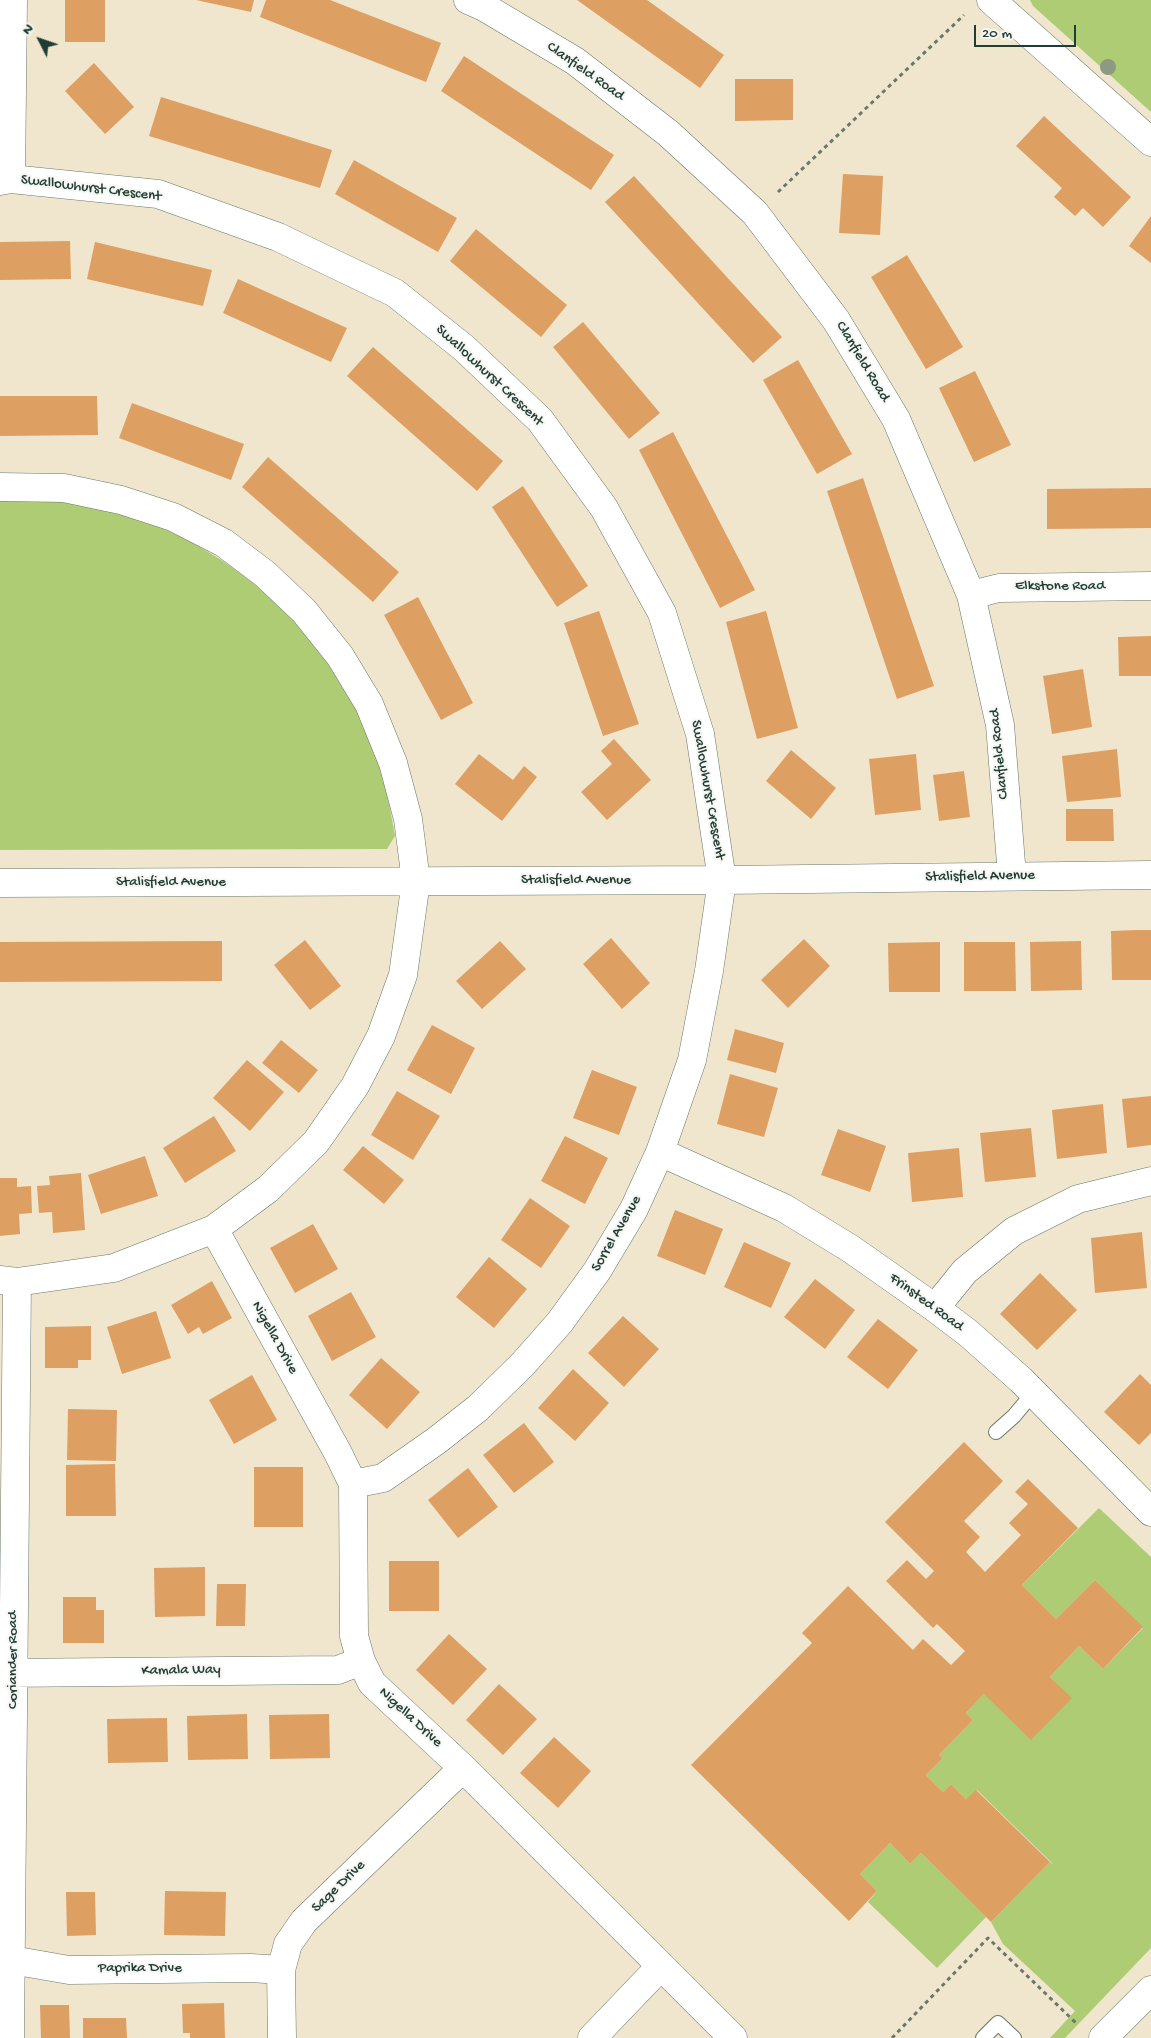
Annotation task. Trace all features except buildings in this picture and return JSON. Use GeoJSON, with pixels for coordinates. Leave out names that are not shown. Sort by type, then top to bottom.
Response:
{"type":"FeatureCollection","features":[{"type":"Feature","properties":{"kind":"street"},"geometry":{"type":"LineString","coordinates":[[6,180],[13,0]]}},
{"type":"Feature","properties":{"kind":"street","name":"Clanfield Road"},"geometry":{"type":"LineString","coordinates":[[468,0],[484,7],[575,60],[668,133],[755,213],[836,320],[896,419],[971,595],[1000,725],[1012,876]]}},
{"type":"Feature","properties":{"kind":"street"},"geometry":{"type":"LineString","coordinates":[[991,0],[1151,142]]}},
{"type":"Feature","properties":{"kind":"street","name":"Swallowhurst Crescent"},"geometry":{"type":"LineString","coordinates":[[6,180],[158,194],[278,237],[395,293],[464,348],[540,420],[604,508],[662,613],[700,734],[722,880]]}},
{"type":"Feature","properties":{"kind":"street"},"geometry":{"type":"LineString","coordinates":[[0,487],[64,488],[121,500],[173,517],[224,543],[265,574],[304,610],[340,656],[373,712],[393,762],[408,819],[416,881],[403,975],[381,1036],[355,1086],[316,1142],[268,1189],[214,1229],[114,1268],[8,1281]]}},
{"type":"Feature","properties":{"kind":"street","name":"Elkstone Road"},"geometry":{"type":"LineString","coordinates":[[971,595],[999,588],[1151,586]]}},
{"type":"Feature","properties":{"kind":"street","name":"Stalisfield Avenue"},"geometry":{"type":"LineString","coordinates":[[0,883],[722,880],[1151,875]]}},
{"type":"Feature","properties":{"kind":"street","name":"Sorrel Avenue"},"geometry":{"type":"LineString","coordinates":[[353,1484],[383,1478],[436,1442],[478,1408],[560,1322],[596,1271],[634,1209],[660,1152],[692,1060],[709,971],[722,880]]}},
{"type":"Feature","properties":{"kind":"street","name":"Frinsted Road"},"geometry":{"type":"LineString","coordinates":[[660,1152],[784,1208],[851,1250],[934,1308],[968,1333],[1033,1394],[1151,1512]]}},
{"type":"Feature","properties":{"kind":"street"},"geometry":{"type":"LineString","coordinates":[[934,1308],[965,1271],[1014,1230],[1078,1198],[1151,1181]]}},
{"type":"Feature","properties":{"kind":"street","name":"Nigella Drive"},"geometry":{"type":"LineString","coordinates":[[214,1229],[338,1453],[353,1484],[354,1636],[361,1661],[372,1682],[464,1768],[733,2038]]}},
{"type":"Feature","properties":{"kind":"street","name":"Coriander Road"},"geometry":{"type":"LineString","coordinates":[[8,1281],[6,1959],[10,2038]]}},
{"type":"Feature","properties":{"kind":"street","name":"Kamala Way"},"geometry":{"type":"LineString","coordinates":[[7,1673],[338,1670],[361,1661]]}},
{"type":"Feature","properties":{"kind":"street","name":"Sage Drive"},"geometry":{"type":"LineString","coordinates":[[282,2038],[280,1970],[288,1944],[304,1921],[464,1768]]}},
{"type":"Feature","properties":{"kind":"street","name":"Paprika Drive"},"geometry":{"type":"LineString","coordinates":[[6,1959],[69,1970],[250,1968],[280,1970]]}},
{"type":"Feature","properties":{"kind":"street"},"geometry":{"type":"LineString","coordinates":[[592,2038],[661,1966]]}},
{"type":"Feature","properties":{"kind":"street"},"geometry":{"type":"LineString","coordinates":[[1092,2033],[1151,1990]]}},
{"type":"Feature","properties":{"kind":"lane"},"geometry":{"type":"LineString","coordinates":[[996,1432],[1014,1416],[1033,1394]]}},
{"type":"Feature","properties":{"kind":"lane"},"geometry":{"type":"LineString","coordinates":[[983,2038],[998,2023],[1014,2038]]}},
{"type":"Feature","properties":{"kind":"path"},"geometry":{"type":"LineString","coordinates":[[755,213],[812,162],[966,13]]}},
{"type":"Feature","properties":{"kind":"path"},"geometry":{"type":"LineString","coordinates":[[892,2038],[988,1938],[1092,2033]]}},
{"type":"Feature","properties":{"kind":"green space"},"geometry":{"type":"Polygon","coordinates":[[[1030,0],[1151,0],[1151,112],[1033,6],[1030,0]]]}},
{"type":"Feature","properties":{"kind":"green space"},"geometry":{"type":"Polygon","coordinates":[[[27,499],[76,503],[123,514],[168,531],[211,554],[251,581],[287,613],[319,650],[346,690],[368,733],[384,784],[395,836],[387,849],[0,850],[0,501],[27,499]]]}},
{"type":"Feature","properties":{"kind":"green space"},"geometry":{"type":"Polygon","coordinates":[[[1099,1508],[1151,1557],[1151,1948],[1065,2038],[1050,2038],[1075,2011],[1003,1944],[991,1922],[1050,1862],[1054,1865],[977,1790],[966,1799],[951,1784],[943,1792],[926,1775],[943,1758],[939,1755],[973,1720],[966,1713],[984,1694],[1071,1698],[1050,1677],[1079,1646],[1103,1669],[1143,1628],[1095,1580],[1056,1619],[1022,1585],[1099,1508]]]}},
{"type":"Feature","properties":{"kind":"green space"},"geometry":{"type":"Polygon","coordinates":[[[890,1843],[910,1864],[921,1853],[986,1917],[937,1968],[868,1902],[877,1891],[860,1874],[890,1843]]]}}]}
